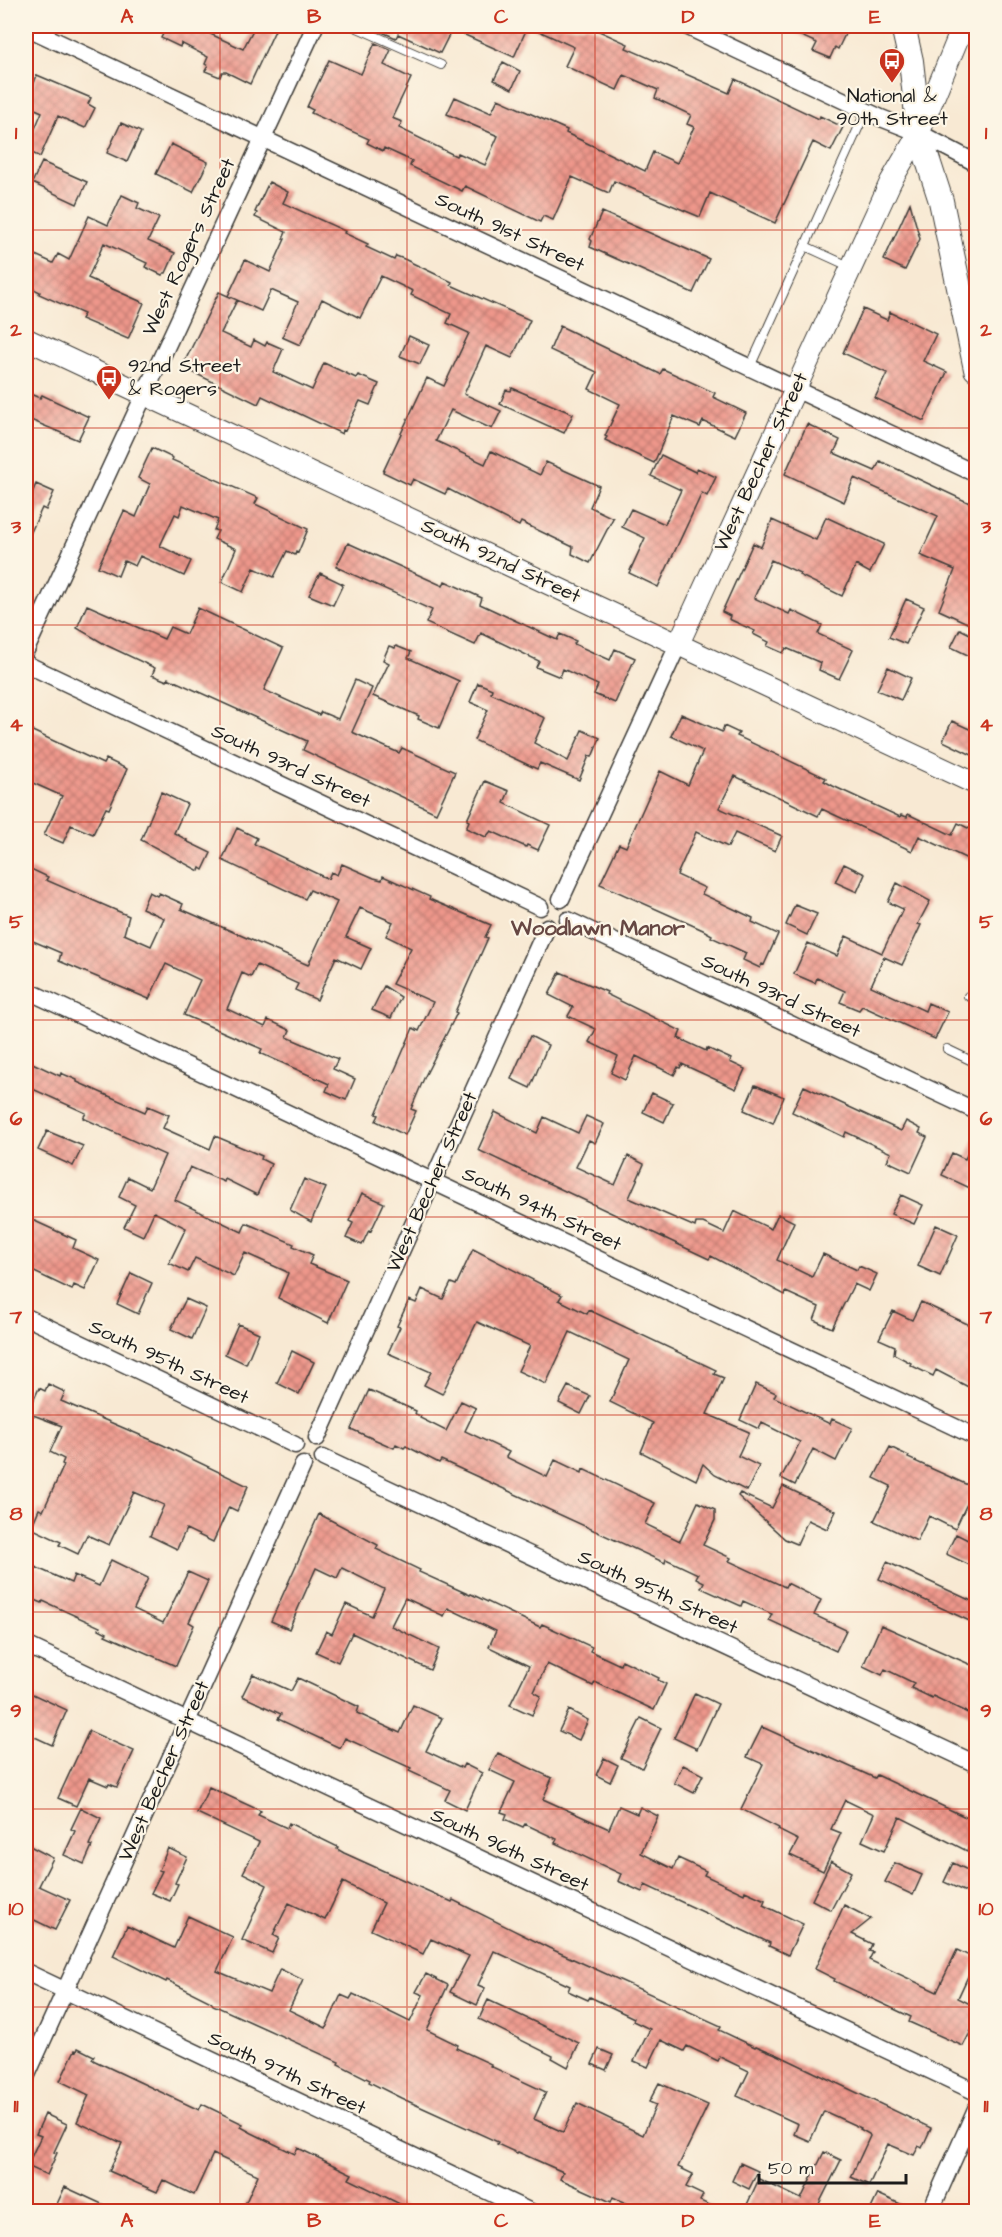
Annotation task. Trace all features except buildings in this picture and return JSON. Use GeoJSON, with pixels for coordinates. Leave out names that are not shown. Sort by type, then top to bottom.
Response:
{"type":"FeatureCollection","features":[{"type":"Feature","properties":{"kind":"main road"},"geometry":{"type":"LineString","coordinates":[[903,26],[911,61],[919,133],[940,201],[974,345],[976,369]]}},
{"type":"Feature","properties":{"kind":"street","name":"West Rogers Street"},"geometry":{"type":"LineString","coordinates":[[26,650],[315,26]]}},
{"type":"Feature","properties":{"kind":"street"},"geometry":{"type":"LineString","coordinates":[[686,26],[866,111],[919,133],[976,163]]}},
{"type":"Feature","properties":{"kind":"street","name":"West Becher Street"},"geometry":{"type":"LineString","coordinates":[[561,899],[891,181],[919,133],[963,26]]}},
{"type":"Feature","properties":{"kind":"street","name":"South 91st Street"},"geometry":{"type":"LineString","coordinates":[[26,27],[976,474]]}},
{"type":"Feature","properties":{"kind":"street","name":"South 92nd Street"},"geometry":{"type":"LineString","coordinates":[[26,339],[976,784]]}},
{"type":"Feature","properties":{"kind":"street","name":"South 93rd Street"},"geometry":{"type":"LineString","coordinates":[[26,664],[540,907]]}},
{"type":"Feature","properties":{"kind":"street"},"geometry":{"type":"LineString","coordinates":[[547,899],[561,899],[568,907],[568,920],[558,928],[548,927],[538,916],[540,907],[547,899]]}},
{"type":"Feature","properties":{"kind":"street","name":"South 93rd Street"},"geometry":{"type":"LineString","coordinates":[[568,920],[976,1111]]}},
{"type":"Feature","properties":{"kind":"street","name":"West Becher Street"},"geometry":{"type":"LineString","coordinates":[[317,1438],[548,927]]}},
{"type":"Feature","properties":{"kind":"street","name":"South 94th Street"},"geometry":{"type":"LineString","coordinates":[[26,990],[976,1437]]}},
{"type":"Feature","properties":{"kind":"street","name":"South 95th Street"},"geometry":{"type":"LineString","coordinates":[[26,1317],[295,1445]]}},
{"type":"Feature","properties":{"kind":"street"},"geometry":{"type":"LineString","coordinates":[[308,1435],[317,1438],[324,1446],[322,1458],[314,1466],[303,1465],[294,1454],[295,1445],[308,1435]]}},
{"type":"Feature","properties":{"kind":"street","name":"South 95th Street"},"geometry":{"type":"LineString","coordinates":[[322,1458],[976,1764]]}},
{"type":"Feature","properties":{"kind":"street","name":"West Becher Street"},"geometry":{"type":"LineString","coordinates":[[26,2077],[303,1465]]}},
{"type":"Feature","properties":{"kind":"street","name":"South 96th Street"},"geometry":{"type":"LineString","coordinates":[[26,1645],[976,2092]]}},
{"type":"Feature","properties":{"kind":"street","name":"South 97th Street"},"geometry":{"type":"LineString","coordinates":[[26,1972],[531,2211]]}},
{"type":"Feature","properties":{"kind":"street"},"geometry":{"type":"LineString","coordinates":[[930,2211],[976,2109]]}},
{"type":"Feature","properties":{"kind":"lane"},"geometry":{"type":"LineString","coordinates":[[353,26],[441,65]]}},
{"type":"Feature","properties":{"kind":"lane"},"geometry":{"type":"LineString","coordinates":[[750,367],[866,111]]}},
{"type":"Feature","properties":{"kind":"lane"},"geometry":{"type":"LineString","coordinates":[[805,246],[851,267]]}},
{"type":"Feature","properties":{"kind":"lane"},"geometry":{"type":"LineString","coordinates":[[947,1049],[976,1063]]}},
{"type":"Feature","properties":{"kind":"place","name":"National & 90th Street"},"geometry":{"type":"Point","coordinates":[892,84]}},
{"type":"Feature","properties":{"kind":"place","name":"92nd Street & Rogers"},"geometry":{"type":"Point","coordinates":[109,401]}},
{"type":"Feature","properties":{"kind":"district","name":"Woodlawn Manor"},"geometry":{"type":"Point","coordinates":[598,928]}}]}
